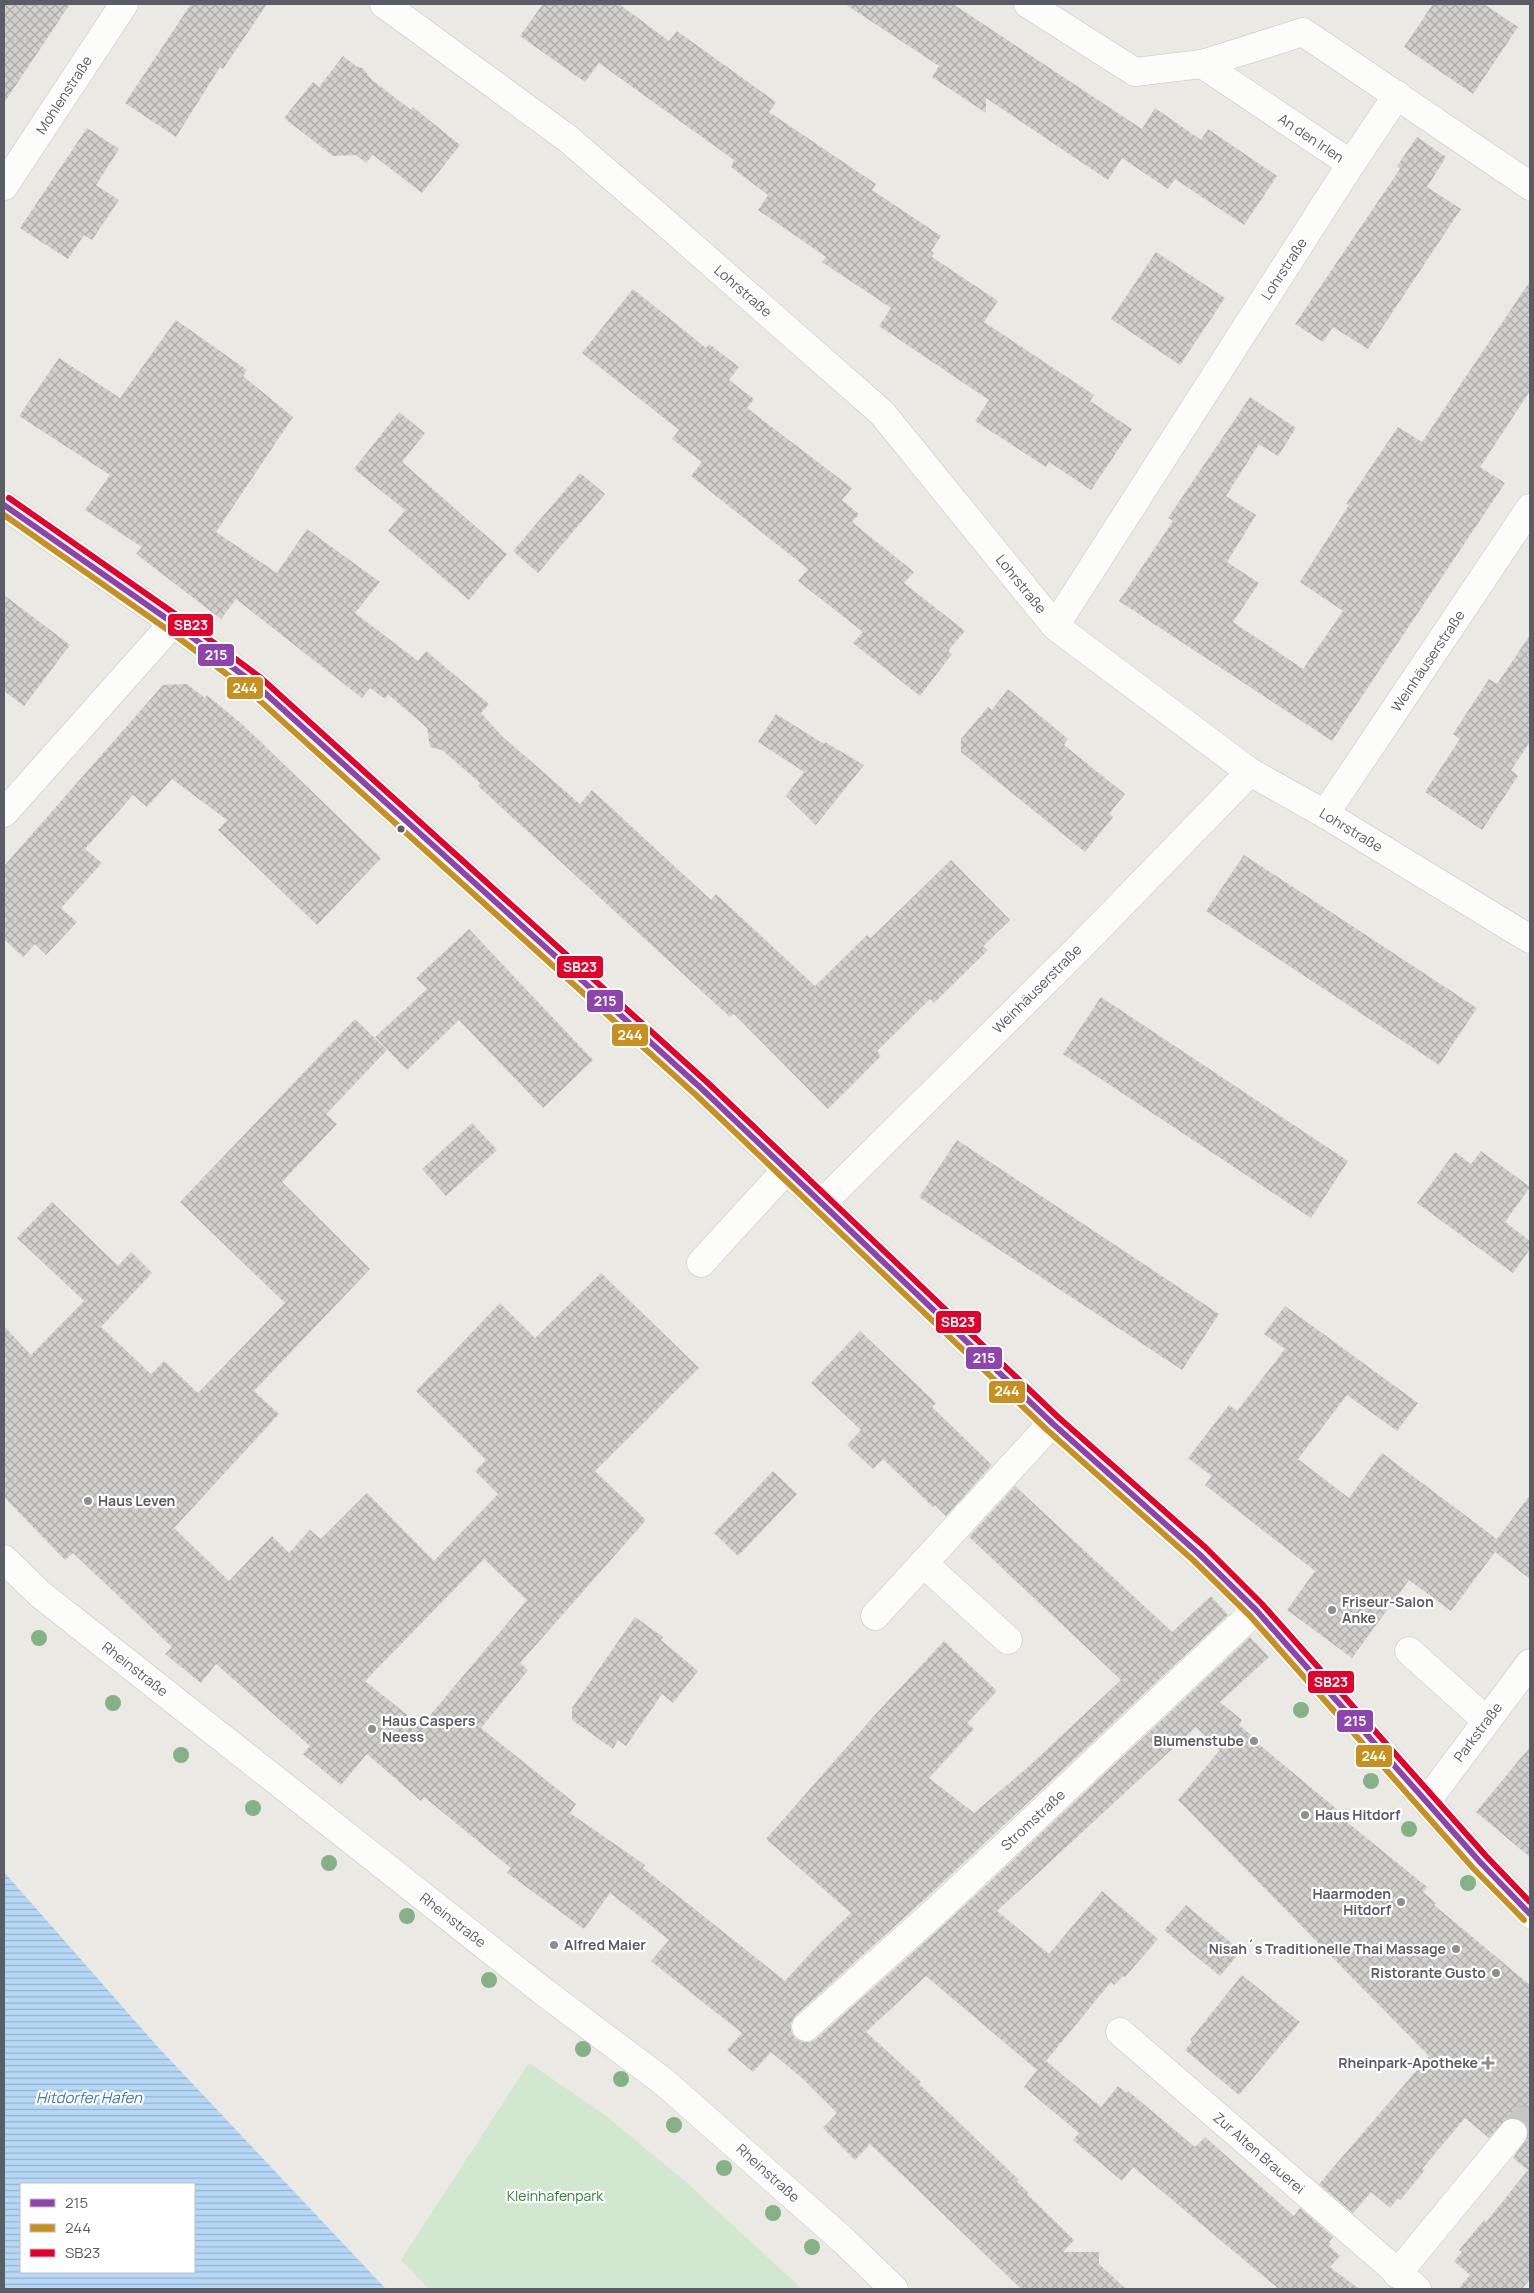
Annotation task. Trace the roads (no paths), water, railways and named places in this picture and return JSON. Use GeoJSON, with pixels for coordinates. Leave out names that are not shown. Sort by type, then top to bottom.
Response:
{"type":"FeatureCollection","features":[{"type":"Feature","properties":{"kind":"street","name":"Mohlenstraße"},"geometry":{"type":"LineString","coordinates":[[4,186],[124,4]]}},
{"type":"Feature","properties":{"kind":"street","name":"Lohrstraße"},"geometry":{"type":"LineString","coordinates":[[384,4],[567,138],[882,413],[1056,626],[1250,772],[1325,814],[1530,939]]}},
{"type":"Feature","properties":{"kind":"street"},"geometry":{"type":"LineString","coordinates":[[1028,4],[1135,72],[1202,64],[1304,32],[1530,186]]}},
{"type":"Feature","properties":{"kind":"street","name":"An den Irlen"},"geometry":{"type":"LineString","coordinates":[[1202,64],[1351,164],[1397,95]]}},
{"type":"Feature","properties":{"kind":"street","name":"Lohrstraße"},"geometry":{"type":"LineString","coordinates":[[1056,626],[1351,164]]}},
{"type":"Feature","properties":{"kind":"street"},"geometry":{"type":"LineString","coordinates":[[4,505],[173,623],[255,684],[702,1089],[1052,1423],[1199,1554],[1256,1610],[1480,1862],[1530,1914]]}},
{"type":"Feature","properties":{"kind":"street","name":"Weinhäuserstraße"},"geometry":{"type":"LineString","coordinates":[[1325,814],[1530,508]]}},
{"type":"Feature","properties":{"kind":"street"},"geometry":{"type":"LineString","coordinates":[[4,813],[173,623]]}},
{"type":"Feature","properties":{"kind":"street","name":"Weinhäuserstraße"},"geometry":{"type":"LineString","coordinates":[[822,1203],[1080,947],[1250,772]]}},
{"type":"Feature","properties":{"kind":"street"},"geometry":{"type":"LineString","coordinates":[[701,1263],[786,1170]]}},
{"type":"Feature","properties":{"kind":"street"},"geometry":{"type":"LineString","coordinates":[[875,1616],[1052,1423]]}},
{"type":"Feature","properties":{"kind":"street","name":"Rheinstraße"},"geometry":{"type":"LineString","coordinates":[[4,1558],[40,1594],[536,1986],[664,2082],[836,2234],[894,2289]]}},
{"type":"Feature","properties":{"kind":"street"},"geometry":{"type":"LineString","coordinates":[[923,1563],[1008,1640]]}},
{"type":"Feature","properties":{"kind":"street","name":"Stromstraße"},"geometry":{"type":"LineString","coordinates":[[806,2027],[936,1911],[1256,1610]]}},
{"type":"Feature","properties":{"kind":"street"},"geometry":{"type":"LineString","coordinates":[[1409,1651],[1487,1721]]}},
{"type":"Feature","properties":{"kind":"street","name":"Parkstraße"},"geometry":{"type":"LineString","coordinates":[[1427,1801],[1530,1663]]}},
{"type":"Feature","properties":{"kind":"street","name":"Zur Alten Brauerei"},"geometry":{"type":"LineString","coordinates":[[1120,2032],[1407,2282],[1513,2133]]}},
{"type":"Feature","properties":{"kind":"water","name":"Hitdorfer Hafen"},"geometry":{"type":"Polygon","coordinates":[[[4,1872],[157,2046],[386,2289],[4,2289],[4,1872]]]}},
{"type":"Feature","properties":{"kind":"tunnel"},"geometry":{"type":"LineString","coordinates":[[1513,2133],[1530,2112]]}},
{"type":"Feature","properties":{"kind":"place","name":"Haus Leven"},"geometry":{"type":"Point","coordinates":[88,1501]}},
{"type":"Feature","properties":{"kind":"place","name":"Friseur-Salon Anke"},"geometry":{"type":"Point","coordinates":[1332,1610]}},
{"type":"Feature","properties":{"kind":"place","name":"Haus Caspers Neess"},"geometry":{"type":"Point","coordinates":[372,1729]}},
{"type":"Feature","properties":{"kind":"place","name":"Blumenstube"},"geometry":{"type":"Point","coordinates":[1254,1741]}},
{"type":"Feature","properties":{"kind":"place","name":"Haus Hitdorf"},"geometry":{"type":"Point","coordinates":[1305,1815]}},
{"type":"Feature","properties":{"kind":"place","name":"Haarmoden Hitdorf"},"geometry":{"type":"Point","coordinates":[1401,1902]}},
{"type":"Feature","properties":{"kind":"place","name":"Alfred Maier"},"geometry":{"type":"Point","coordinates":[554,1945]}},
{"type":"Feature","properties":{"kind":"place","name":"Nisah´s Traditionelle Thai Massage"},"geometry":{"type":"Point","coordinates":[1456,1949]}},
{"type":"Feature","properties":{"kind":"place","name":"Ristorante Gusto"},"geometry":{"type":"Point","coordinates":[1496,1973]}},
{"type":"Feature","properties":{"kind":"place","name":"Rheinpark-Apotheke"},"geometry":{"type":"Point","coordinates":[1488,2063]}},
{"type":"Feature","properties":{"kind":"park label","name":"Kleinhafenpark"},"geometry":{"type":"Point","coordinates":[555,2196]}}]}
